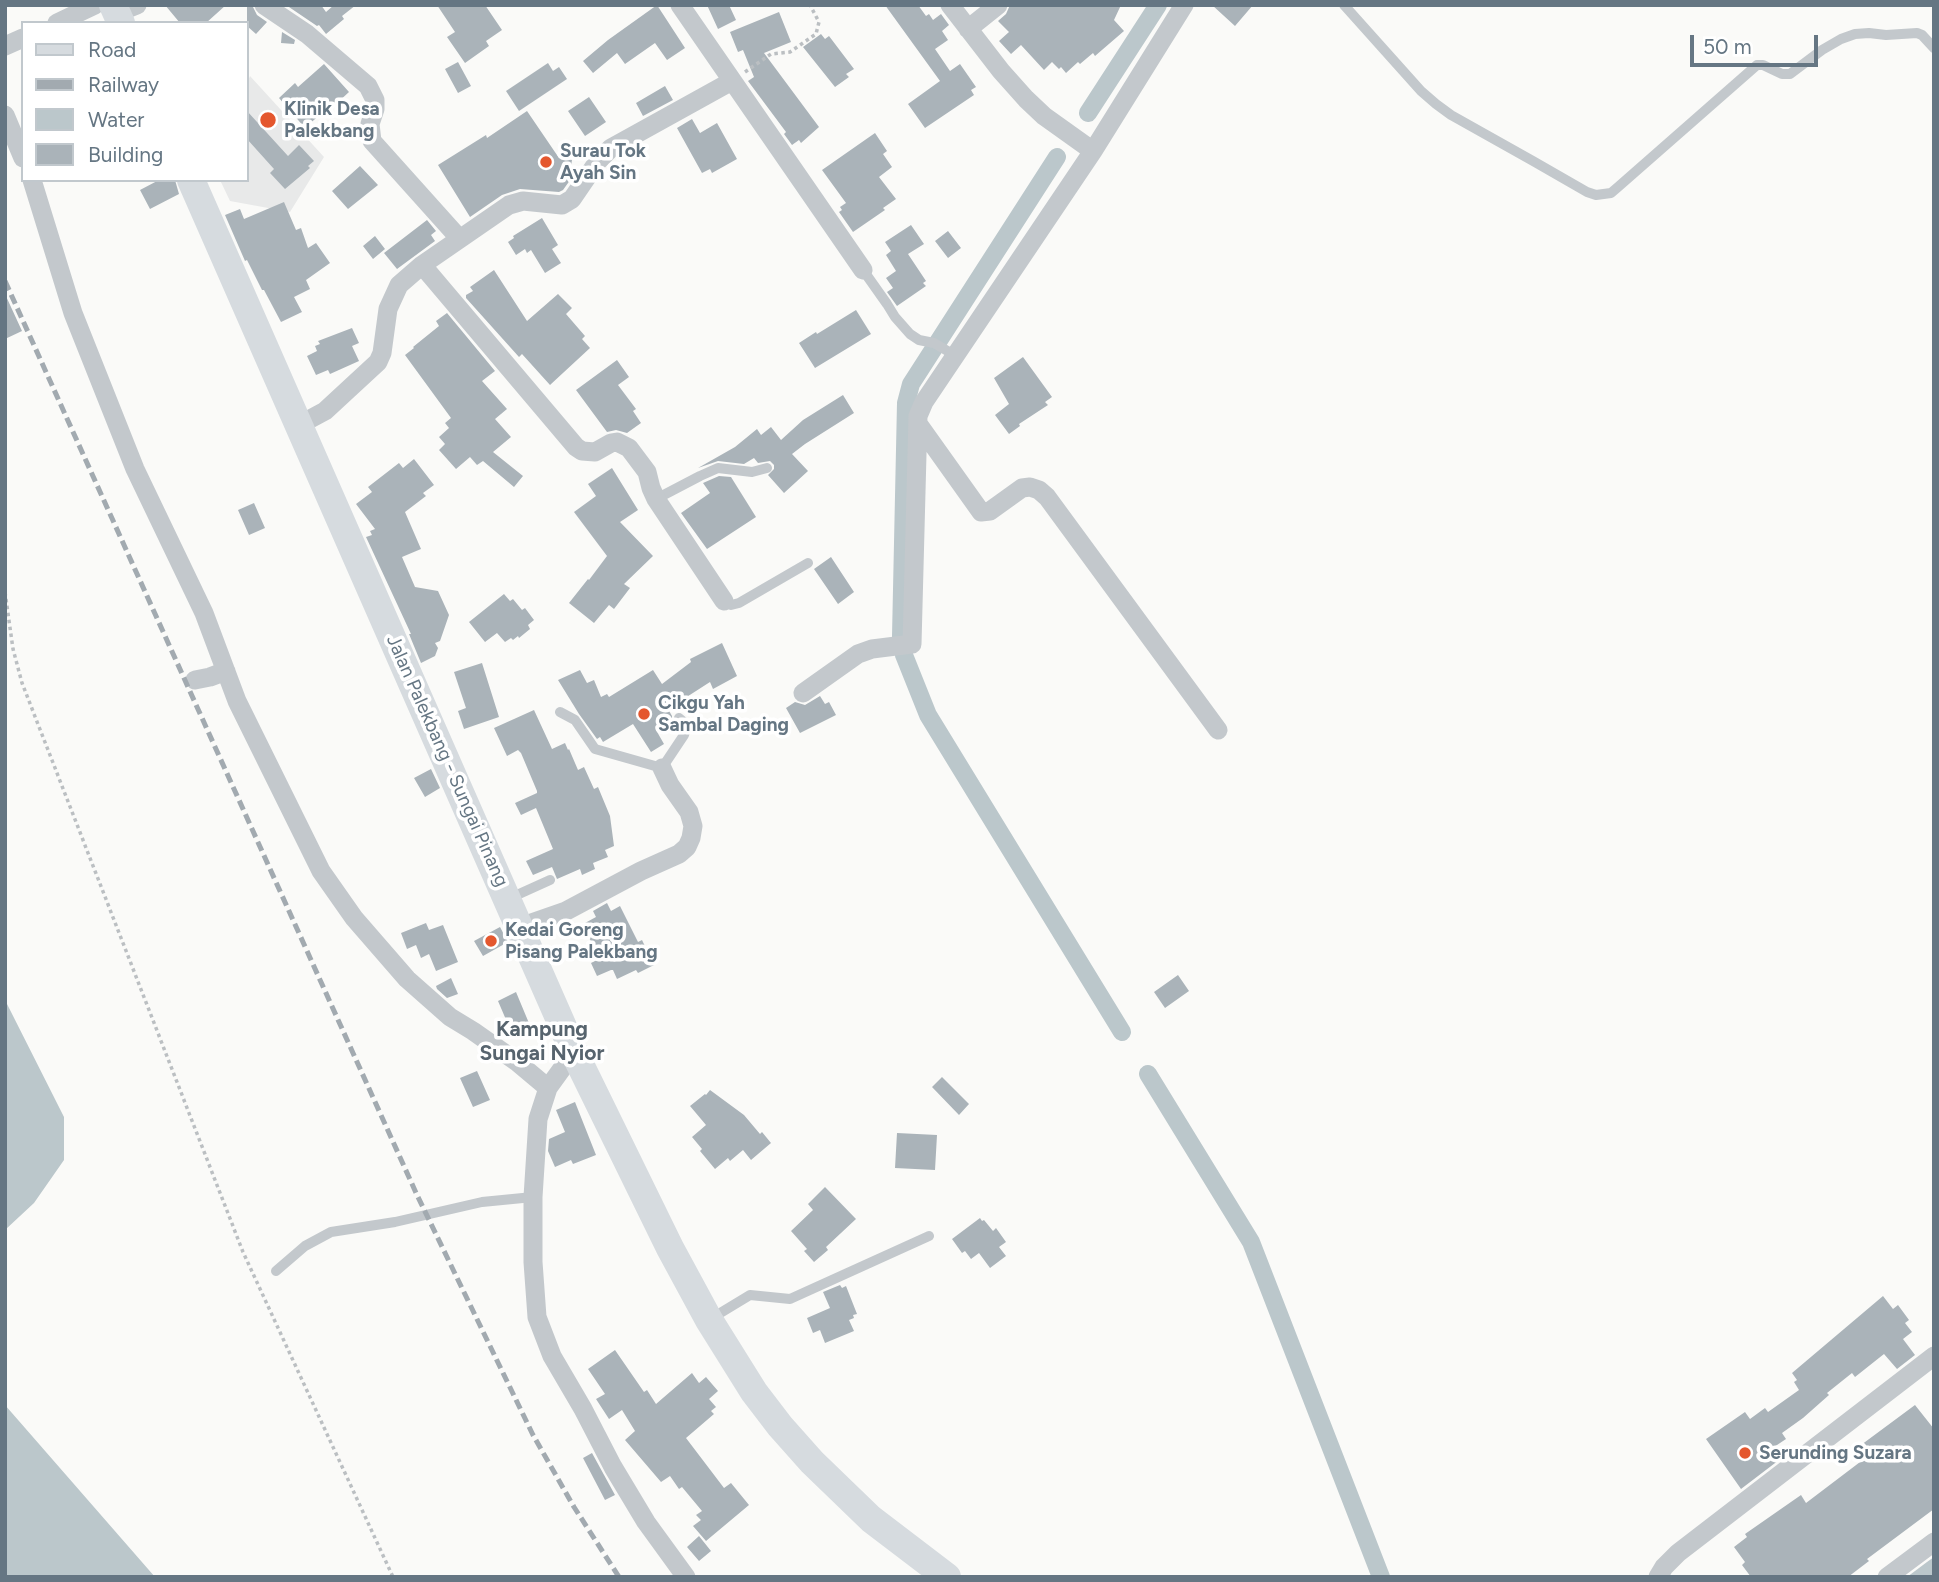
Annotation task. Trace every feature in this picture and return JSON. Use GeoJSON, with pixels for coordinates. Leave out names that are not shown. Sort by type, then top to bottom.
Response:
{"type":"FeatureCollection","features":[{"type":"Feature","properties":{"kind":"street"},"geometry":{"type":"LineString","coordinates":[[264,5],[307,34],[368,86],[375,100],[370,124],[372,141],[459,238]]}},
{"type":"Feature","properties":{"kind":"street"},"geometry":{"type":"LineString","coordinates":[[680,5],[863,270]]}},
{"type":"Feature","properties":{"kind":"street"},"geometry":{"type":"LineString","coordinates":[[950,5],[1026,100],[1088,147]]}},
{"type":"Feature","properties":{"kind":"street"},"geometry":{"type":"LineString","coordinates":[[968,29],[998,5]]}},
{"type":"Feature","properties":{"kind":"street"},"geometry":{"type":"LineString","coordinates":[[803,693],[858,654],[872,649],[912,644],[918,416],[951,354],[1184,5]]}},
{"type":"Feature","properties":{"kind":"street"},"geometry":{"type":"LineString","coordinates":[[66,21],[117,10]]}},
{"type":"Feature","properties":{"kind":"street"},"geometry":{"type":"LineString","coordinates":[[5,46],[21,39]]}},
{"type":"Feature","properties":{"kind":"street"},"geometry":{"type":"LineString","coordinates":[[299,425],[325,411],[378,362],[382,353],[388,309],[393,297],[399,285],[422,265],[509,205],[523,201],[562,205],[572,199],[598,160],[611,148],[732,81]]}},
{"type":"Feature","properties":{"kind":"street"},"geometry":{"type":"LineString","coordinates":[[5,115],[21,153]]}},
{"type":"Feature","properties":{"kind":"street"},"geometry":{"type":"LineString","coordinates":[[33,182],[73,313],[135,469],[204,613],[237,701],[314,859],[354,918],[407,979],[437,1007],[517,1062],[548,1088]]}},
{"type":"Feature","properties":{"kind":"street","name":"Jalan Palekbang - Sungai Pinang"},"geometry":{"type":"LineString","coordinates":[[192,182],[574,1052],[670,1248],[709,1320],[754,1392],[780,1426],[812,1462],[871,1519],[947,1577]]}},
{"type":"Feature","properties":{"kind":"street"},"geometry":{"type":"LineString","coordinates":[[422,265],[576,447],[582,451],[594,452],[611,443],[624,444],[647,472],[656,499],[724,601]]}},
{"type":"Feature","properties":{"kind":"street"},"geometry":{"type":"LineString","coordinates":[[919,425],[981,512],[990,511],[1022,488],[1039,490],[1047,497],[1218,730]]}},
{"type":"Feature","properties":{"kind":"street"},"geometry":{"type":"LineString","coordinates":[[195,680],[226,671]]}},
{"type":"Feature","properties":{"kind":"street"},"geometry":{"type":"LineString","coordinates":[[520,927],[566,911],[641,871],[680,854],[687,847],[693,826],[689,812],[662,768]]}},
{"type":"Feature","properties":{"kind":"street"},"geometry":{"type":"LineString","coordinates":[[574,1052],[548,1088],[538,1119],[533,1197],[537,1317],[552,1356],[646,1522],[685,1577]]}},
{"type":"Feature","properties":{"kind":"street"},"geometry":{"type":"LineString","coordinates":[[1658,1577],[1678,1553],[1934,1356]]}},
{"type":"Feature","properties":{"kind":"street"},"geometry":{"type":"LineString","coordinates":[[1887,1577],[1934,1542]]}},
{"type":"Feature","properties":{"kind":"lane"},"geometry":{"type":"LineString","coordinates":[[1344,5],[1421,91],[1436,104],[1533,162],[1596,195],[1611,192],[1618,187],[1756,65],[1790,74],[1822,50],[1855,34],[1917,33],[1923,35],[1934,48]]}},
{"type":"Feature","properties":{"kind":"lane"},"geometry":{"type":"LineString","coordinates":[[863,270],[909,334],[919,340],[934,343],[951,354]]}},
{"type":"Feature","properties":{"kind":"lane"},"geometry":{"type":"LineString","coordinates":[[656,499],[718,468],[752,472],[767,468]]}},
{"type":"Feature","properties":{"kind":"lane"},"geometry":{"type":"LineString","coordinates":[[724,601],[731,605],[739,603],[808,563]]}},
{"type":"Feature","properties":{"kind":"lane"},"geometry":{"type":"LineString","coordinates":[[560,712],[575,720],[595,750],[662,768],[684,735],[685,723],[679,718]]}},
{"type":"Feature","properties":{"kind":"lane"},"geometry":{"type":"LineString","coordinates":[[508,900],[550,880]]}},
{"type":"Feature","properties":{"kind":"lane"},"geometry":{"type":"LineString","coordinates":[[276,1271],[305,1246],[331,1232],[395,1222],[482,1202],[533,1197]]}},
{"type":"Feature","properties":{"kind":"lane"},"geometry":{"type":"LineString","coordinates":[[709,1320],[750,1295],[790,1299],[929,1236]]}},
{"type":"Feature","properties":{"kind":"path"},"geometry":{"type":"LineString","coordinates":[[732,81],[771,54],[790,51],[816,34],[819,22],[810,5]]}},
{"type":"Feature","properties":{"kind":"path"},"geometry":{"type":"LineString","coordinates":[[5,592],[13,649],[22,682],[243,1252],[393,1577]]}},
{"type":"Feature","properties":{"kind":"shaded area","name":"Klinik Desa Palekbang"},"geometry":{"type":"Polygon","coordinates":[[[250,76],[324,157],[290,212],[230,201],[221,182],[248,182],[250,76]]]}},
{"type":"Feature","properties":{"kind":"water"},"geometry":{"type":"Polygon","coordinates":[[[5,1000],[64,1117],[64,1160],[34,1203],[5,1230],[5,1000]]]}},
{"type":"Feature","properties":{"kind":"water"},"geometry":{"type":"Polygon","coordinates":[[[5,1405],[155,1577],[5,1577],[5,1405]]]}},
{"type":"Feature","properties":{"kind":"water"},"geometry":{"type":"Polygon","coordinates":[[[1934,1557],[1934,1577],[1907,1577],[1927,1562],[1934,1557]]]}},
{"type":"Feature","properties":{"kind":"building"},"geometry":{"type":"Polygon","coordinates":[[[165,5],[226,5],[208,21],[178,21],[165,5]]]}},
{"type":"Feature","properties":{"kind":"building"},"geometry":{"type":"Polygon","coordinates":[[[247,5],[252,5],[257,15],[267,22],[256,34],[248,27],[247,5]]]}},
{"type":"Feature","properties":{"kind":"building"},"geometry":{"type":"Polygon","coordinates":[[[286,5],[321,5],[326,12],[334,5],[356,5],[326,34],[319,25],[286,5]]]}},
{"type":"Feature","properties":{"kind":"building"},"geometry":{"type":"Polygon","coordinates":[[[437,5],[485,5],[502,30],[486,41],[489,46],[465,63],[447,37],[455,32],[437,5]]]}},
{"type":"Feature","properties":{"kind":"building"},"geometry":{"type":"Polygon","coordinates":[[[657,5],[685,48],[667,60],[655,43],[625,64],[617,53],[593,73],[583,61],[657,5]]]}},
{"type":"Feature","properties":{"kind":"building"},"geometry":{"type":"Polygon","coordinates":[[[707,5],[729,5],[736,20],[718,29],[707,5]]]}},
{"type":"Feature","properties":{"kind":"building"},"geometry":{"type":"Polygon","coordinates":[[[885,5],[918,5],[926,16],[929,14],[933,20],[941,14],[949,25],[942,31],[948,40],[935,49],[950,71],[960,64],[976,87],[971,90],[974,95],[925,128],[908,104],[940,81],[885,5]]]}},
{"type":"Feature","properties":{"kind":"building"},"geometry":{"type":"Polygon","coordinates":[[[1010,5],[1121,5],[1114,20],[1124,31],[1095,56],[1093,53],[1066,73],[1052,62],[1044,70],[1021,45],[1011,54],[999,41],[1009,32],[998,21],[1006,14],[1010,5]]]}},
{"type":"Feature","properties":{"kind":"building"},"geometry":{"type":"Polygon","coordinates":[[[1212,5],[1253,5],[1235,26],[1212,5]]]}},
{"type":"Feature","properties":{"kind":"building"},"geometry":{"type":"Polygon","coordinates":[[[779,12],[791,42],[764,53],[819,127],[801,143],[799,140],[792,145],[784,134],[786,132],[748,81],[754,77],[743,50],[738,52],[730,32],[779,12]]]}},
{"type":"Feature","properties":{"kind":"building"},"geometry":{"type":"Polygon","coordinates":[[[282,32],[295,40],[294,44],[281,43],[282,32]]]}},
{"type":"Feature","properties":{"kind":"building"},"geometry":{"type":"Polygon","coordinates":[[[821,34],[825,39],[829,36],[854,69],[846,74],[849,77],[835,87],[803,47],[821,34]]]}},
{"type":"Feature","properties":{"kind":"building"},"geometry":{"type":"Polygon","coordinates":[[[458,62],[471,86],[458,93],[445,69],[458,62]]]}},
{"type":"Feature","properties":{"kind":"building"},"geometry":{"type":"Polygon","coordinates":[[[548,63],[553,71],[559,67],[567,79],[519,111],[506,91],[548,63]]]}},
{"type":"Feature","properties":{"kind":"building"},"geometry":{"type":"Polygon","coordinates":[[[324,64],[349,92],[305,128],[279,98],[295,83],[298,87],[324,64]]]}},
{"type":"Feature","properties":{"kind":"building"},"geometry":{"type":"Polygon","coordinates":[[[665,86],[673,100],[643,116],[636,103],[665,86]]]}},
{"type":"Feature","properties":{"kind":"building"},"geometry":{"type":"Polygon","coordinates":[[[589,97],[606,122],[585,136],[568,111],[589,97]]]}},
{"type":"Feature","properties":{"kind":"building"},"geometry":{"type":"Polygon","coordinates":[[[527,111],[559,158],[572,160],[570,172],[573,176],[559,192],[520,189],[502,195],[470,217],[438,165],[486,135],[487,138],[527,111]]]}},
{"type":"Feature","properties":{"kind":"building"},"geometry":{"type":"Polygon","coordinates":[[[248,112],[288,156],[299,145],[314,161],[308,166],[310,168],[285,189],[270,173],[274,169],[248,140],[248,112]]]}},
{"type":"Feature","properties":{"kind":"building"},"geometry":{"type":"Polygon","coordinates":[[[692,119],[700,133],[717,123],[737,159],[712,173],[710,169],[702,173],[677,128],[692,119]]]}},
{"type":"Feature","properties":{"kind":"building"},"geometry":{"type":"Polygon","coordinates":[[[875,133],[887,151],[883,154],[892,167],[879,177],[896,199],[853,232],[839,212],[842,210],[840,207],[846,203],[822,170],[875,133]]]}},
{"type":"Feature","properties":{"kind":"building"},"geometry":{"type":"Polygon","coordinates":[[[360,166],[378,185],[348,209],[332,191],[360,166]]]}},
{"type":"Feature","properties":{"kind":"building"},"geometry":{"type":"Polygon","coordinates":[[[155,182],[176,182],[179,194],[150,209],[140,190],[155,182]]]}},
{"type":"Feature","properties":{"kind":"building"},"geometry":{"type":"Polygon","coordinates":[[[284,202],[296,230],[301,228],[308,248],[316,243],[330,263],[306,280],[310,289],[294,297],[302,312],[281,322],[247,260],[245,261],[225,215],[240,209],[244,219],[284,202]]]}},
{"type":"Feature","properties":{"kind":"building"},"geometry":{"type":"Polygon","coordinates":[[[542,218],[558,245],[552,249],[561,263],[545,273],[531,250],[527,253],[525,249],[516,255],[508,242],[542,218]]]}},
{"type":"Feature","properties":{"kind":"building"},"geometry":{"type":"Polygon","coordinates":[[[427,220],[436,231],[431,235],[435,241],[397,269],[384,253],[427,220]]]}},
{"type":"Feature","properties":{"kind":"building"},"geometry":{"type":"Polygon","coordinates":[[[911,225],[924,244],[908,254],[926,281],[923,283],[926,286],[897,306],[887,292],[893,288],[886,278],[896,271],[886,255],[891,251],[885,242],[911,225]]]}},
{"type":"Feature","properties":{"kind":"building"},"geometry":{"type":"Polygon","coordinates":[[[948,231],[961,248],[948,258],[935,241],[948,231]]]}},
{"type":"Feature","properties":{"kind":"building"},"geometry":{"type":"Polygon","coordinates":[[[375,236],[385,249],[373,259],[363,246],[375,236]]]}},
{"type":"Feature","properties":{"kind":"building"},"geometry":{"type":"Polygon","coordinates":[[[494,270],[527,321],[558,294],[572,308],[566,314],[585,336],[582,339],[590,348],[550,385],[522,354],[519,357],[466,298],[466,295],[473,291],[470,287],[494,270]]]}},
{"type":"Feature","properties":{"kind":"building"},"geometry":{"type":"Polygon","coordinates":[[[5,294],[22,331],[5,339],[5,294]]]}},
{"type":"Feature","properties":{"kind":"building"},"geometry":{"type":"Polygon","coordinates":[[[856,310],[871,334],[815,368],[799,343],[856,310]]]}},
{"type":"Feature","properties":{"kind":"building"},"geometry":{"type":"Polygon","coordinates":[[[447,313],[495,371],[482,381],[507,409],[495,419],[511,437],[493,452],[523,476],[514,487],[483,461],[477,465],[470,457],[456,469],[439,450],[445,444],[439,437],[449,428],[445,423],[451,418],[405,355],[439,326],[436,321],[447,313]]]}},
{"type":"Feature","properties":{"kind":"building"},"geometry":{"type":"Polygon","coordinates":[[[352,328],[359,343],[352,346],[359,361],[330,374],[328,370],[316,375],[307,356],[317,351],[315,346],[320,344],[318,341],[352,328]]]}},
{"type":"Feature","properties":{"kind":"building"},"geometry":{"type":"Polygon","coordinates":[[[1023,357],[1052,397],[1045,402],[1048,405],[1009,434],[995,415],[1009,404],[994,378],[1023,357]]]}},
{"type":"Feature","properties":{"kind":"building"},"geometry":{"type":"Polygon","coordinates":[[[617,360],[629,377],[618,385],[636,409],[633,411],[641,423],[627,433],[616,430],[607,432],[576,390],[617,360]]]}},
{"type":"Feature","properties":{"kind":"building"},"geometry":{"type":"Polygon","coordinates":[[[843,395],[854,413],[792,454],[808,471],[784,493],[768,475],[774,469],[770,461],[758,463],[754,458],[744,464],[718,461],[698,468],[735,447],[757,429],[761,435],[771,427],[781,440],[803,420],[843,395]]]}},
{"type":"Feature","properties":{"kind":"building"},"geometry":{"type":"Polygon","coordinates":[[[414,459],[434,485],[423,493],[426,496],[405,512],[421,549],[402,557],[415,587],[438,591],[449,615],[440,641],[435,643],[438,648],[435,656],[421,663],[411,634],[366,537],[372,535],[370,531],[375,529],[356,504],[372,492],[368,487],[399,463],[403,468],[414,459]]]}},
{"type":"Feature","properties":{"kind":"building"},"geometry":{"type":"Polygon","coordinates":[[[612,468],[638,510],[620,522],[653,556],[624,584],[630,588],[614,609],[609,605],[594,623],[569,603],[607,556],[574,512],[596,496],[588,484],[612,468]]]}},
{"type":"Feature","properties":{"kind":"building"},"geometry":{"type":"Polygon","coordinates":[[[719,476],[731,477],[756,517],[707,549],[681,513],[710,493],[703,483],[719,476]]]}},
{"type":"Feature","properties":{"kind":"building"},"geometry":{"type":"Polygon","coordinates":[[[254,503],[265,528],[249,535],[238,510],[254,503]]]}},
{"type":"Feature","properties":{"kind":"building"},"geometry":{"type":"Polygon","coordinates":[[[831,557],[854,592],[838,604],[814,569],[831,557]]]}},
{"type":"Feature","properties":{"kind":"building"},"geometry":{"type":"Polygon","coordinates":[[[504,594],[510,601],[513,599],[522,610],[525,608],[534,620],[528,625],[530,629],[519,638],[511,638],[505,642],[497,633],[485,642],[469,622],[504,594]]]}},
{"type":"Feature","properties":{"kind":"building"},"geometry":{"type":"Polygon","coordinates":[[[722,643],[737,676],[713,689],[710,682],[668,709],[672,720],[656,730],[664,744],[651,752],[633,724],[603,742],[600,737],[597,739],[558,680],[580,670],[587,683],[594,680],[601,697],[607,694],[609,697],[653,670],[662,684],[691,662],[690,659],[722,643]]]}},
{"type":"Feature","properties":{"kind":"building"},"geometry":{"type":"Polygon","coordinates":[[[482,663],[499,717],[464,729],[458,711],[466,708],[454,672],[482,663]]]}},
{"type":"Feature","properties":{"kind":"building"},"geometry":{"type":"Polygon","coordinates":[[[820,696],[825,704],[829,702],[836,715],[800,733],[786,708],[795,702],[805,705],[820,696]]]}},
{"type":"Feature","properties":{"kind":"building"},"geometry":{"type":"Polygon","coordinates":[[[534,710],[552,749],[565,743],[578,770],[584,767],[594,789],[598,787],[610,816],[614,846],[605,850],[608,857],[593,863],[595,869],[582,875],[580,869],[557,879],[552,867],[533,875],[526,861],[553,849],[536,808],[521,815],[515,803],[537,791],[521,753],[518,750],[507,756],[494,728],[534,710]]]}},
{"type":"Feature","properties":{"kind":"building"},"geometry":{"type":"Polygon","coordinates":[[[431,769],[440,788],[425,797],[414,778],[431,769]]]}},
{"type":"Feature","properties":{"kind":"building"},"geometry":{"type":"Polygon","coordinates":[[[607,903],[611,911],[620,906],[638,942],[642,940],[654,965],[617,979],[613,970],[597,976],[591,963],[599,959],[585,923],[596,917],[593,911],[607,903]]]}},
{"type":"Feature","properties":{"kind":"building"},"geometry":{"type":"Polygon","coordinates":[[[426,923],[429,930],[443,925],[458,962],[436,971],[429,954],[421,958],[416,945],[407,949],[401,933],[426,923]]]}},
{"type":"Feature","properties":{"kind":"building","name":"Kedai Goreng Pisang Palekbang"},"geometry":{"type":"Polygon","coordinates":[[[500,927],[508,942],[483,956],[474,941],[500,927]]]}},
{"type":"Feature","properties":{"kind":"building"},"geometry":{"type":"Polygon","coordinates":[[[1178,975],[1189,991],[1165,1008],[1154,992],[1178,975]]]}},
{"type":"Feature","properties":{"kind":"building"},"geometry":{"type":"Polygon","coordinates":[[[451,978],[458,994],[447,998],[436,986],[451,978]]]}},
{"type":"Feature","properties":{"kind":"building"},"geometry":{"type":"Polygon","coordinates":[[[516,992],[531,1028],[513,1036],[498,1001],[516,992]]]}},
{"type":"Feature","properties":{"kind":"building"},"geometry":{"type":"Polygon","coordinates":[[[477,1071],[490,1100],[473,1107],[460,1078],[477,1071]]]}},
{"type":"Feature","properties":{"kind":"building"},"geometry":{"type":"Polygon","coordinates":[[[942,1077],[969,1104],[959,1115],[932,1087],[942,1077]]]}},
{"type":"Feature","properties":{"kind":"building"},"geometry":{"type":"Polygon","coordinates":[[[710,1090],[744,1115],[771,1143],[751,1160],[743,1150],[715,1169],[700,1151],[702,1149],[692,1137],[706,1125],[690,1106],[710,1090]]]}},
{"type":"Feature","properties":{"kind":"building"},"geometry":{"type":"Polygon","coordinates":[[[575,1102],[596,1155],[573,1164],[571,1160],[555,1167],[548,1151],[549,1139],[565,1132],[556,1110],[575,1102]]]}},
{"type":"Feature","properties":{"kind":"building"},"geometry":{"type":"Polygon","coordinates":[[[897,1133],[937,1135],[935,1170],[895,1168],[897,1133]]]}},
{"type":"Feature","properties":{"kind":"building"},"geometry":{"type":"Polygon","coordinates":[[[825,1187],[856,1219],[814,1262],[804,1251],[807,1249],[791,1231],[813,1210],[808,1204],[825,1187]]]}},
{"type":"Feature","properties":{"kind":"building"},"geometry":{"type":"Polygon","coordinates":[[[980,1218],[993,1231],[996,1228],[1006,1242],[999,1247],[1006,1256],[990,1268],[979,1253],[971,1259],[965,1251],[962,1253],[952,1239],[980,1218]]]}},
{"type":"Feature","properties":{"kind":"building"},"geometry":{"type":"Polygon","coordinates":[[[840,1285],[842,1288],[846,1286],[857,1314],[849,1320],[854,1331],[825,1343],[820,1330],[813,1333],[807,1318],[830,1308],[823,1292],[840,1285]]]}},
{"type":"Feature","properties":{"kind":"building"},"geometry":{"type":"Polygon","coordinates":[[[1883,1296],[1893,1309],[1898,1305],[1909,1320],[1905,1323],[1912,1332],[1903,1339],[1915,1355],[1897,1369],[1884,1354],[1855,1377],[1852,1373],[1827,1393],[1829,1395],[1803,1418],[1782,1433],[1786,1439],[1771,1449],[1779,1460],[1741,1489],[1706,1439],[1745,1412],[1750,1419],[1765,1408],[1768,1412],[1799,1390],[1792,1373],[1883,1296]]]}},
{"type":"Feature","properties":{"kind":"building"},"geometry":{"type":"Polygon","coordinates":[[[615,1350],[644,1392],[647,1390],[656,1404],[692,1373],[699,1383],[706,1377],[718,1391],[709,1399],[716,1407],[711,1411],[714,1414],[686,1438],[724,1488],[731,1483],[749,1505],[706,1541],[693,1526],[701,1520],[696,1515],[702,1511],[682,1487],[679,1489],[670,1476],[661,1482],[625,1440],[635,1431],[622,1410],[609,1419],[596,1399],[605,1394],[588,1369],[615,1350]]]}},
{"type":"Feature","properties":{"kind":"building"},"geometry":{"type":"Polygon","coordinates":[[[1915,1405],[1934,1429],[1934,1509],[1867,1559],[1869,1561],[1848,1577],[1751,1577],[1742,1565],[1745,1562],[1734,1547],[1747,1537],[1745,1534],[1801,1495],[1806,1503],[1864,1459],[1868,1454],[1861,1445],[1915,1405]]]}},
{"type":"Feature","properties":{"kind":"building"},"geometry":{"type":"Polygon","coordinates":[[[592,1453],[615,1495],[605,1500],[583,1458],[592,1453]]]}},
{"type":"Feature","properties":{"kind":"building"},"geometry":{"type":"Polygon","coordinates":[[[699,1536],[711,1551],[699,1561],[687,1547],[699,1536]]]}},
{"type":"Feature","properties":{"kind":"waterway"},"geometry":{"type":"LineString","coordinates":[[1088,113],[1158,5]]}},
{"type":"Feature","properties":{"kind":"waterway"},"geometry":{"type":"LineString","coordinates":[[1057,157],[911,384],[906,403],[901,636],[904,655],[928,715],[1122,1032]]}},
{"type":"Feature","properties":{"kind":"waterway"},"geometry":{"type":"LineString","coordinates":[[1148,1074],[1251,1242],[1381,1577]]}},
{"type":"Feature","properties":{"kind":"railway"},"geometry":{"type":"LineString","coordinates":[[5,281],[417,1195],[533,1435],[574,1507],[619,1577]]}},
{"type":"Feature","properties":{"kind":"place","name":"Klinik Desa Palekbang"},"geometry":{"type":"Point","coordinates":[268,120]}},
{"type":"Feature","properties":{"kind":"place","name":"Surau Tok Ayah Sin"},"geometry":{"type":"Point","coordinates":[546,162]}},
{"type":"Feature","properties":{"kind":"place","name":"Cikgu Yah Sambal Daging"},"geometry":{"type":"Point","coordinates":[644,714]}},
{"type":"Feature","properties":{"kind":"place","name":"Kedai Goreng Pisang Palekbang"},"geometry":{"type":"Point","coordinates":[491,941]}},
{"type":"Feature","properties":{"kind":"place","name":"Serunding Suzara"},"geometry":{"type":"Point","coordinates":[1745,1453]}},
{"type":"Feature","properties":{"kind":"district","name":"Kampung Sungai Nyior"},"geometry":{"type":"Point","coordinates":[542,1042]}}]}
